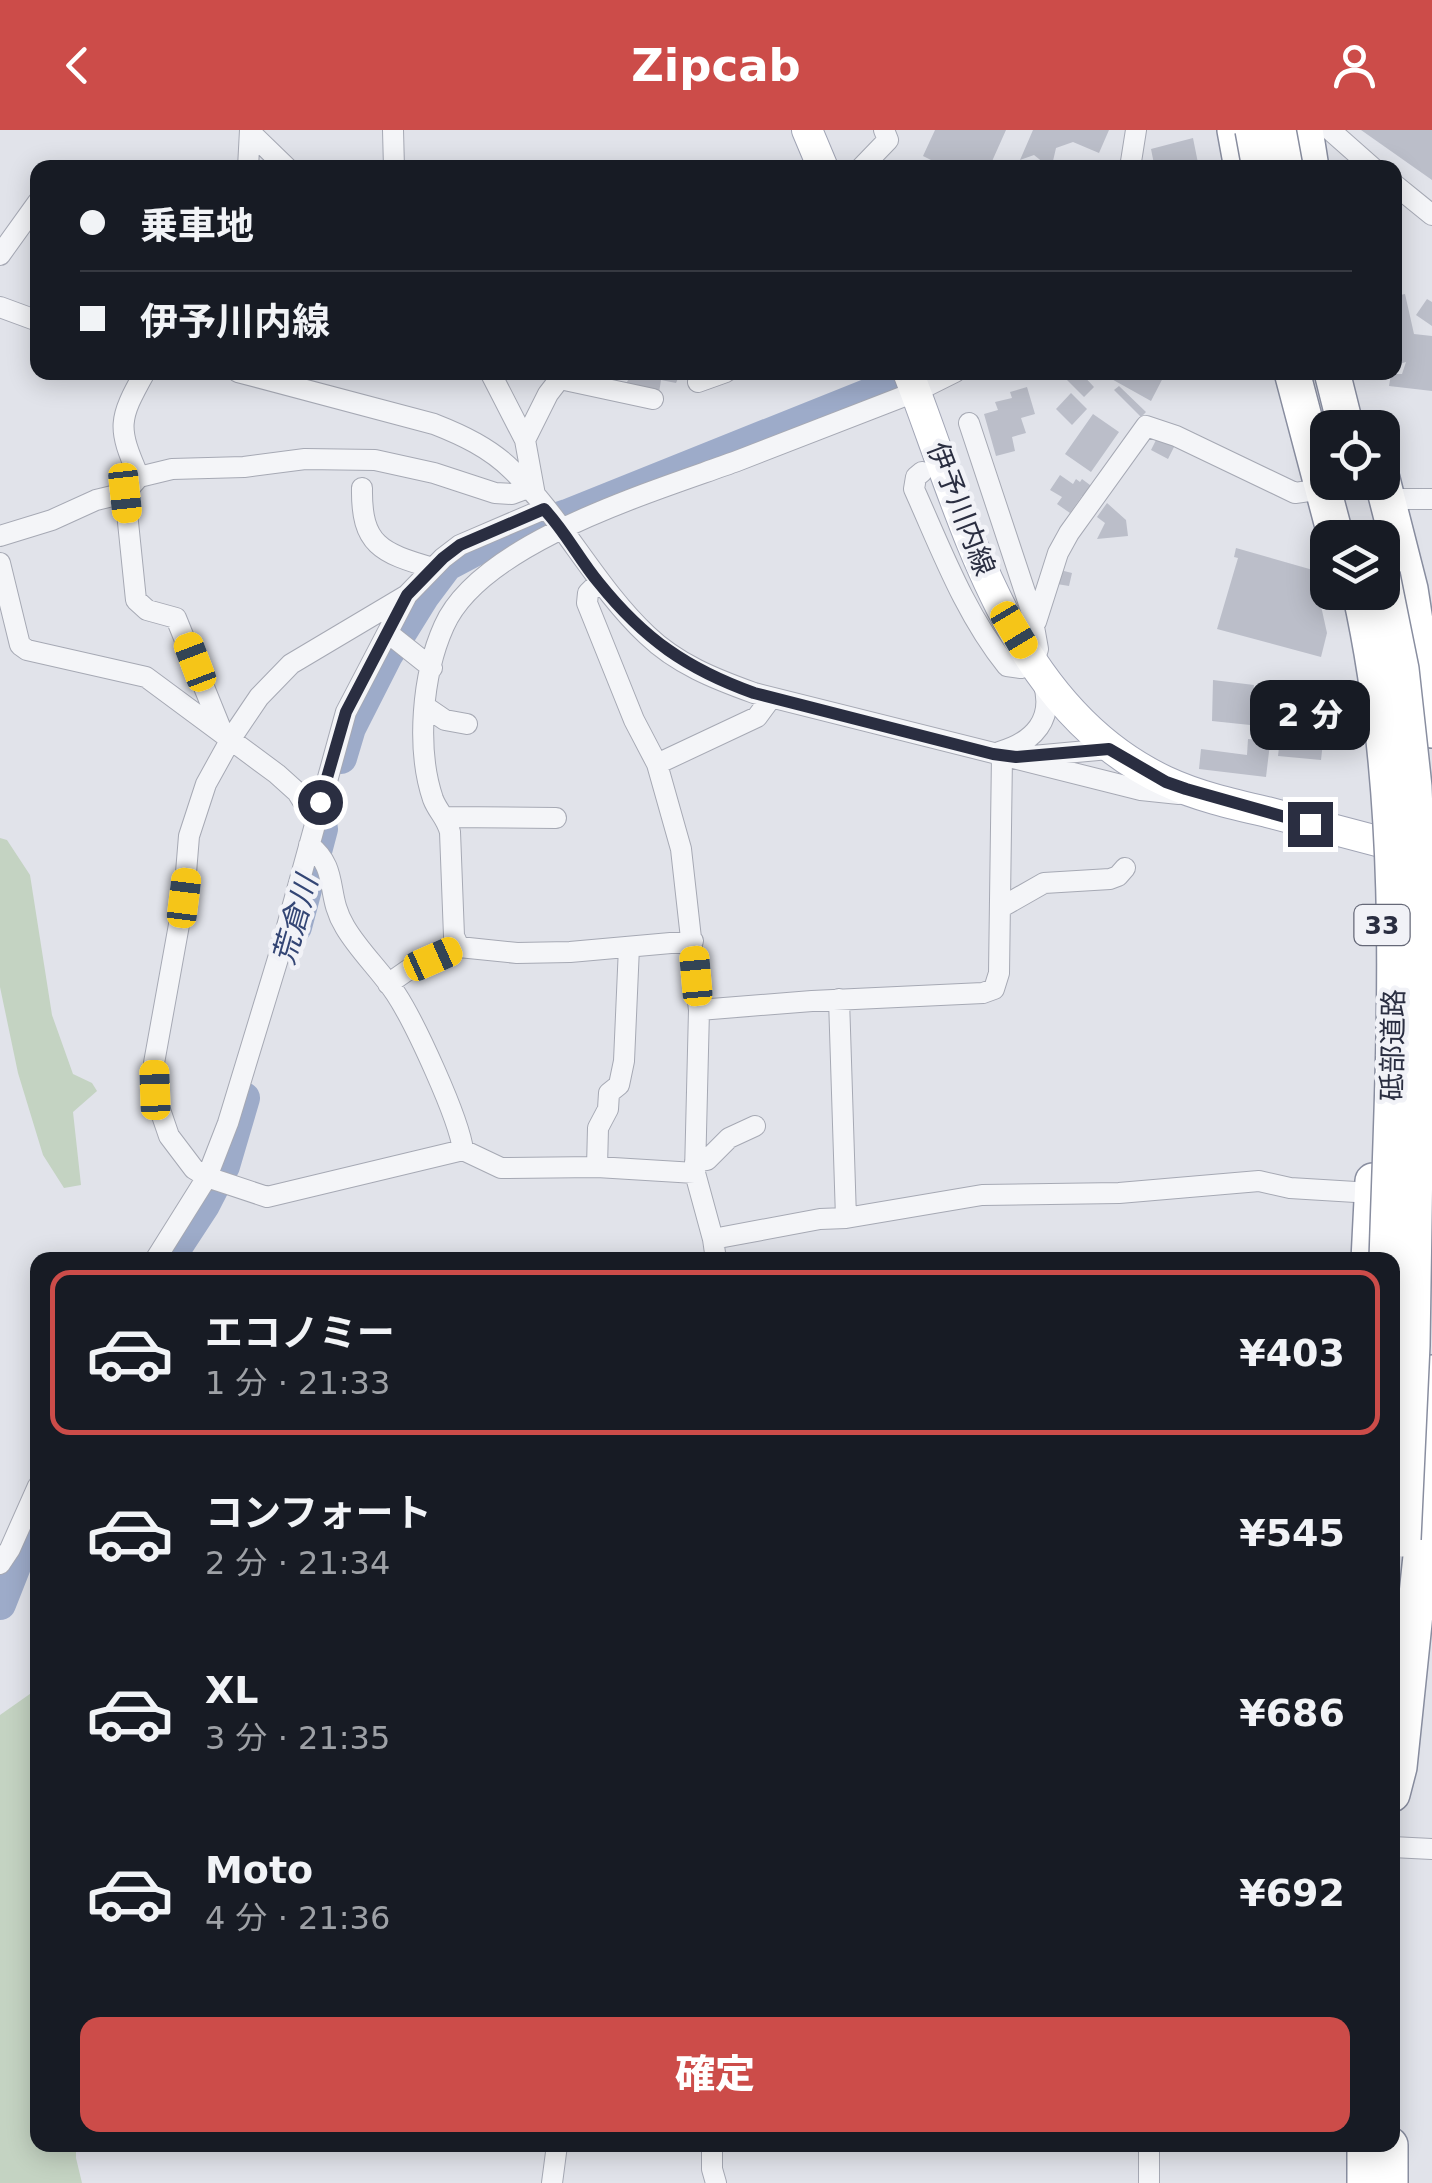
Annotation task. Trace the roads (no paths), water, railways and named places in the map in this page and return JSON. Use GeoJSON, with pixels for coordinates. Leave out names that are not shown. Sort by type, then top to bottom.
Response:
{"type":"FeatureCollection","features":[{"type":"Feature","properties":{"kind":"highway"},"geometry":{"type":"LineString","coordinates":[[1278,130],[1284,160]]}},
{"type":"Feature","properties":{"kind":"highway"},"geometry":{"type":"LineString","coordinates":[[1305,130],[1310,160]]}},
{"type":"Feature","properties":{"kind":"highway"},"geometry":{"type":"LineString","coordinates":[[1295,380],[1310,427]]}},
{"type":"Feature","properties":{"kind":"highway"},"geometry":{"type":"LineString","coordinates":[[1310,380],[1318,410]]}},
{"type":"Feature","properties":{"kind":"highway"},"geometry":{"type":"LineString","coordinates":[[1334,380],[1342,410]]}},
{"type":"Feature","properties":{"kind":"highway"},"geometry":{"type":"LineString","coordinates":[[1358,380],[1366,410]]}},
{"type":"Feature","properties":{"kind":"highway"},"geometry":{"type":"LineString","coordinates":[[1381,500],[1422,651],[1432,730]]}},
{"type":"Feature","properties":{"kind":"highway","name":"33"},"geometry":{"type":"LineString","coordinates":[[1351,610],[1365,694],[1380,842],[1382,912],[1369,1252]]}},
{"type":"Feature","properties":{"kind":"highway","name":"砥部道路"},"geometry":{"type":"LineString","coordinates":[[1363,610],[1389,786],[1394,891],[1394,1052],[1387,1252]]}},
{"type":"Feature","properties":{"kind":"highway","name":"砥部道路"},"geometry":{"type":"LineString","coordinates":[[1389,610],[1401,669],[1414,787],[1420,909],[1412,1345],[1400,1579]]}},
{"type":"Feature","properties":{"kind":"highway"},"geometry":{"type":"LineString","coordinates":[[1372,1193],[1432,1196]]}},
{"type":"Feature","properties":{"kind":"highway"},"geometry":{"type":"LineString","coordinates":[[1400,1758],[1423,1537],[1432,1373]]}},
{"type":"Feature","properties":{"kind":"highway"},"geometry":{"type":"LineString","coordinates":[[1364,2183],[1365,2152]]}},
{"type":"Feature","properties":{"kind":"highway"},"geometry":{"type":"LineString","coordinates":[[1390,2152],[1390,2183]]}},
{"type":"Feature","properties":{"kind":"main road"},"geometry":{"type":"LineString","coordinates":[[807,130],[820,160]]}},
{"type":"Feature","properties":{"kind":"main road","name":"伊予川内線"},"geometry":{"type":"LineString","coordinates":[[912,384],[998,601],[1036,669],[1109,749],[1166,782],[1205,796],[1432,855]]}},
{"type":"Feature","properties":{"kind":"street"},"geometry":{"type":"LineString","coordinates":[[393,130],[394,160]]}},
{"type":"Feature","properties":{"kind":"street"},"geometry":{"type":"LineString","coordinates":[[869,160],[888,140],[884,130]]}},
{"type":"Feature","properties":{"kind":"street"},"geometry":{"type":"LineString","coordinates":[[1131,160],[1136,130]]}},
{"type":"Feature","properties":{"kind":"street"},"geometry":{"type":"LineString","coordinates":[[1330,130],[1364,160]]}},
{"type":"Feature","properties":{"kind":"street"},"geometry":{"type":"LineString","coordinates":[[248,160],[250,131]]}},
{"type":"Feature","properties":{"kind":"street"},"geometry":{"type":"LineString","coordinates":[[250,131],[279,160]]}},
{"type":"Feature","properties":{"kind":"street"},"geometry":{"type":"LineString","coordinates":[[1402,191],[1432,215]]}},
{"type":"Feature","properties":{"kind":"street"},"geometry":{"type":"LineString","coordinates":[[0,255],[30,213]]}},
{"type":"Feature","properties":{"kind":"street"},"geometry":{"type":"LineString","coordinates":[[0,307],[30,318]]}},
{"type":"Feature","properties":{"kind":"street"},"geometry":{"type":"LineString","coordinates":[[139,477],[125,445],[123,416],[140,380]]}},
{"type":"Feature","properties":{"kind":"street"},"geometry":{"type":"LineString","coordinates":[[269,380],[403,415],[465,436],[512,469],[598,583],[650,638],[721,681],[772,698],[1141,790],[1205,796]]}},
{"type":"Feature","properties":{"kind":"street"},"geometry":{"type":"LineString","coordinates":[[458,948],[454,936],[450,832],[446,817],[434,804],[428,776],[426,707],[432,668],[443,628],[467,590],[536,541],[546,511],[524,440],[494,380]]}},
{"type":"Feature","properties":{"kind":"street"},"geometry":{"type":"LineString","coordinates":[[524,440],[560,380]]}},
{"type":"Feature","properties":{"kind":"street"},"geometry":{"type":"LineString","coordinates":[[578,380],[653,400]]}},
{"type":"Feature","properties":{"kind":"street"},"geometry":{"type":"LineString","coordinates":[[755,1126],[729,1138],[695,1168],[501,1168],[463,1150],[267,1198],[207,1177],[181,1156],[169,1136],[155,1090],[154,1063],[184,898],[189,836],[226,733],[259,697],[291,664],[407,595],[460,545],[546,511],[640,496],[912,384]]}},
{"type":"Feature","properties":{"kind":"street"},"geometry":{"type":"LineString","coordinates":[[969,424],[970,452],[1034,629],[1036,669],[1047,697],[1040,728],[1004,755]]}},
{"type":"Feature","properties":{"kind":"street"},"geometry":{"type":"LineString","coordinates":[[1034,629],[1063,543],[1146,426],[1176,436],[1295,493],[1310,490]]}},
{"type":"Feature","properties":{"kind":"street"},"geometry":{"type":"LineString","coordinates":[[0,536],[125,493],[139,477],[172,469],[244,467],[327,458],[375,460],[434,473],[495,493],[512,494],[546,511]]}},
{"type":"Feature","properties":{"kind":"street"},"geometry":{"type":"LineString","coordinates":[[922,472],[916,477],[914,488],[966,604],[1008,666],[1036,669]]}},
{"type":"Feature","properties":{"kind":"street"},"geometry":{"type":"LineString","coordinates":[[362,488],[364,525],[374,540],[403,560],[433,568]]}},
{"type":"Feature","properties":{"kind":"street"},"geometry":{"type":"LineString","coordinates":[[1400,492],[1432,499]]}},
{"type":"Feature","properties":{"kind":"street"},"geometry":{"type":"LineString","coordinates":[[125,493],[136,600],[147,610],[176,618],[226,733]]}},
{"type":"Feature","properties":{"kind":"street"},"geometry":{"type":"LineString","coordinates":[[0,563],[20,645],[146,677],[226,733],[297,792],[315,821]]}},
{"type":"Feature","properties":{"kind":"street"},"geometry":{"type":"LineString","coordinates":[[598,583],[588,593],[586,603],[634,720],[657,764],[681,849],[699,1010],[695,1168],[715,1250],[820,1219],[982,1195],[1119,1194],[1259,1181],[1290,1188],[1372,1193]]}},
{"type":"Feature","properties":{"kind":"street"},"geometry":{"type":"LineString","coordinates":[[161,1252],[207,1177],[228,1123],[346,712],[407,595]]}},
{"type":"Feature","properties":{"kind":"street"},"geometry":{"type":"LineString","coordinates":[[388,633],[432,668]]}},
{"type":"Feature","properties":{"kind":"street"},"geometry":{"type":"LineString","coordinates":[[657,764],[757,717],[772,698]]}},
{"type":"Feature","properties":{"kind":"street"},"geometry":{"type":"LineString","coordinates":[[426,707],[445,720],[467,724]]}},
{"type":"Feature","properties":{"kind":"street"},"geometry":{"type":"LineString","coordinates":[[1004,755],[1109,749]]}},
{"type":"Feature","properties":{"kind":"street"},"geometry":{"type":"LineString","coordinates":[[699,1010],[994,989],[1000,973],[1004,755]]}},
{"type":"Feature","properties":{"kind":"street"},"geometry":{"type":"LineString","coordinates":[[446,817],[556,818]]}},
{"type":"Feature","properties":{"kind":"street"},"geometry":{"type":"LineString","coordinates":[[309,845],[328,862],[332,895],[344,926],[388,984],[420,1039],[463,1150]]}},
{"type":"Feature","properties":{"kind":"street"},"geometry":{"type":"LineString","coordinates":[[1000,908],[1044,883],[1110,879],[1125,868]]}},
{"type":"Feature","properties":{"kind":"street"},"geometry":{"type":"LineString","coordinates":[[388,984],[408,970],[458,948],[517,953],[693,941]]}},
{"type":"Feature","properties":{"kind":"street"},"geometry":{"type":"LineString","coordinates":[[597,1168],[598,1128],[608,1110],[608,1094],[619,1085],[624,1061],[628,947]]}},
{"type":"Feature","properties":{"kind":"street"},"geometry":{"type":"LineString","coordinates":[[839,999],[846,1218]]}},
{"type":"Feature","properties":{"kind":"street"},"geometry":{"type":"LineString","coordinates":[[0,1564],[30,1502]]}},
{"type":"Feature","properties":{"kind":"street"},"geometry":{"type":"LineString","coordinates":[[1400,1847],[1432,1848]]}},
{"type":"Feature","properties":{"kind":"street"},"geometry":{"type":"LineString","coordinates":[[552,2183],[556,2152]]}},
{"type":"Feature","properties":{"kind":"street"},"geometry":{"type":"LineString","coordinates":[[712,2152],[716,2183]]}},
{"type":"Feature","properties":{"kind":"street"},"geometry":{"type":"LineString","coordinates":[[1149,2152],[1149,2183]]}},
{"type":"Feature","properties":{"kind":"waterway","name":"荒倉川"},"geometry":{"type":"LineString","coordinates":[[341,758],[350,728],[387,655],[447,565],[498,538],[567,515],[904,380]]}},
{"type":"Feature","properties":{"kind":"waterway","name":"荒倉川"},"geometry":{"type":"LineString","coordinates":[[296,927],[322,829]]}},
{"type":"Feature","properties":{"kind":"waterway","name":"荒倉川"},"geometry":{"type":"LineString","coordinates":[[173,1252],[224,1166],[244,1098]]}},
{"type":"Feature","properties":{"kind":"waterway","name":"荒倉川"},"geometry":{"type":"LineString","coordinates":[[0,1604],[30,1528]]}}]}
